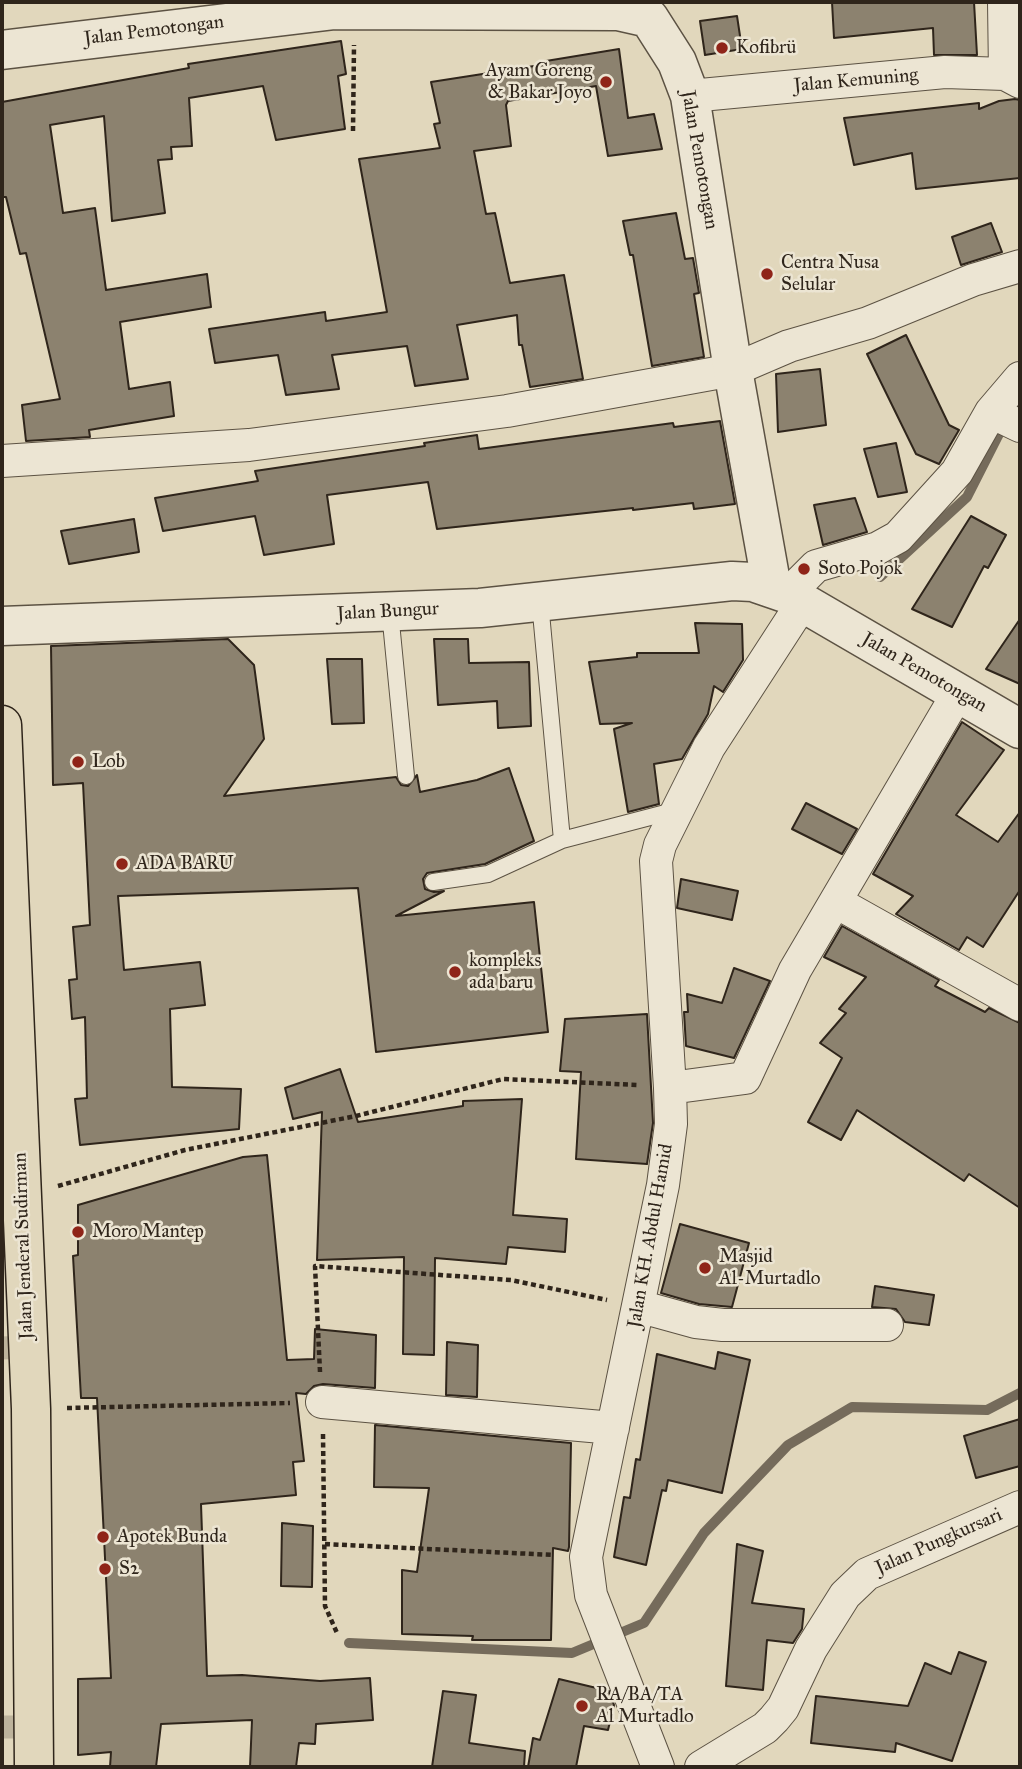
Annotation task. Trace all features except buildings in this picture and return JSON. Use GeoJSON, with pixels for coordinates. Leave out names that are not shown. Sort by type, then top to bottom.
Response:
{"type":"FeatureCollection","features":[{"type":"Feature","properties":{"kind":"main road","name":"Jalan Jenderal Sudirman"},"geometry":{"type":"LineString","coordinates":[[2,724],[6,940],[22,1196],[31,1409],[34,1767]]}},
{"type":"Feature","properties":{"kind":"street"},"geometry":{"type":"LineString","coordinates":[[1004,2],[1012,78]]}},
{"type":"Feature","properties":{"kind":"street","name":"Jalan Pemotongan"},"geometry":{"type":"LineString","coordinates":[[2,50],[341,7],[618,11],[649,18],[677,62],[690,96],[733,370],[788,595],[1020,729]]}},
{"type":"Feature","properties":{"kind":"street","name":"Jalan Kemuning"},"geometry":{"type":"LineString","coordinates":[[690,96],[945,72],[1012,78]]}},
{"type":"Feature","properties":{"kind":"street"},"geometry":{"type":"LineString","coordinates":[[2,461],[249,444],[506,411],[733,370],[789,346],[868,323],[973,280],[1020,265]]}},
{"type":"Feature","properties":{"kind":"street","name":"Jalan KH. Abdul Hamid"},"geometry":{"type":"LineString","coordinates":[[658,1767],[614,1650],[596,1611],[586,1557],[663,1185],[671,1124],[655,875],[660,845],[788,595],[816,566],[878,548],[898,537],[957,472],[991,412],[1020,378]]}},
{"type":"Feature","properties":{"kind":"street"},"geometry":{"type":"LineString","coordinates":[[991,412],[1020,425]]}},
{"type":"Feature","properties":{"kind":"street","name":"Jalan Bungur"},"geometry":{"type":"LineString","coordinates":[[2,625],[390,612],[540,601],[732,580],[753,582],[788,595]]}},
{"type":"Feature","properties":{"kind":"street"},"geometry":{"type":"LineString","coordinates":[[670,1088],[745,1078],[795,970],[958,693]]}},
{"type":"Feature","properties":{"kind":"street"},"geometry":{"type":"LineString","coordinates":[[835,902],[1020,1005]]}},
{"type":"Feature","properties":{"kind":"street"},"geometry":{"type":"LineString","coordinates":[[638,1306],[696,1322],[723,1325],[887,1325]]}},
{"type":"Feature","properties":{"kind":"street"},"geometry":{"type":"LineString","coordinates":[[322,1402],[613,1428]]}},
{"type":"Feature","properties":{"kind":"street","name":"Jalan Pungkursari"},"geometry":{"type":"LineString","coordinates":[[701,1767],[765,1728],[779,1713],[845,1595],[867,1574],[1020,1507]]}},
{"type":"Feature","properties":{"kind":"lane"},"geometry":{"type":"LineString","coordinates":[[540,601],[562,840]]}},
{"type":"Feature","properties":{"kind":"lane"},"geometry":{"type":"LineString","coordinates":[[390,612],[406,776]]}},
{"type":"Feature","properties":{"kind":"lane"},"geometry":{"type":"LineString","coordinates":[[433,882],[488,874],[562,840],[677,810]]}},
{"type":"Feature","properties":{"kind":"path"},"geometry":{"type":"LineString","coordinates":[[341,7],[354,131]]}},
{"type":"Feature","properties":{"kind":"path"},"geometry":{"type":"LineString","coordinates":[[22,1196],[185,1150],[356,1116],[503,1079],[670,1088]]}},
{"type":"Feature","properties":{"kind":"path"},"geometry":{"type":"LineString","coordinates":[[337,1633],[325,1606],[322,1402],[315,1266],[511,1280],[638,1306]]}},
{"type":"Feature","properties":{"kind":"path"},"geometry":{"type":"LineString","coordinates":[[31,1409],[322,1402]]}},
{"type":"Feature","properties":{"kind":"path"},"geometry":{"type":"LineString","coordinates":[[325,1544],[586,1557]]}},
{"type":"Feature","properties":{"kind":"waterway"},"geometry":{"type":"LineString","coordinates":[[880,577],[967,497],[1003,426]]}},
{"type":"Feature","properties":{"kind":"waterway"},"geometry":{"type":"LineString","coordinates":[[349,1643],[572,1653],[644,1623],[704,1533],[788,1445],[852,1407],[987,1410],[1020,1393]]}},
{"type":"Feature","properties":{"kind":"tunnel"},"geometry":{"type":"LineString","coordinates":[[2,1348],[28,1347]]}},
{"type":"Feature","properties":{"kind":"tunnel"},"geometry":{"type":"LineString","coordinates":[[2,1727],[34,1727]]}},
{"type":"Feature","properties":{"kind":"place","name":"Kofibrü"},"geometry":{"type":"Point","coordinates":[722,48]}},
{"type":"Feature","properties":{"kind":"place","name":"Ayam Goreng & Bakar Joyo"},"geometry":{"type":"Point","coordinates":[606,82]}},
{"type":"Feature","properties":{"kind":"place","name":"Centra Nusa Selular"},"geometry":{"type":"Point","coordinates":[767,274]}},
{"type":"Feature","properties":{"kind":"place","name":"Soto Pojok"},"geometry":{"type":"Point","coordinates":[804,569]}},
{"type":"Feature","properties":{"kind":"place","name":"Lob"},"geometry":{"type":"Point","coordinates":[78,762]}},
{"type":"Feature","properties":{"kind":"place","name":"ADA BARU"},"geometry":{"type":"Point","coordinates":[122,864]}},
{"type":"Feature","properties":{"kind":"place","name":"kompleks ada baru"},"geometry":{"type":"Point","coordinates":[455,972]}},
{"type":"Feature","properties":{"kind":"place","name":"Moro Mantep"},"geometry":{"type":"Point","coordinates":[78,1232]}},
{"type":"Feature","properties":{"kind":"place","name":"Masjid Al-Murtadlo"},"geometry":{"type":"Point","coordinates":[705,1268]}},
{"type":"Feature","properties":{"kind":"place","name":"Apotek Bunda"},"geometry":{"type":"Point","coordinates":[103,1537]}},
{"type":"Feature","properties":{"kind":"place","name":"S2"},"geometry":{"type":"Point","coordinates":[105,1569]}},
{"type":"Feature","properties":{"kind":"place","name":"RA/BA/TA Al Murtadlo"},"geometry":{"type":"Point","coordinates":[582,1706]}}]}
